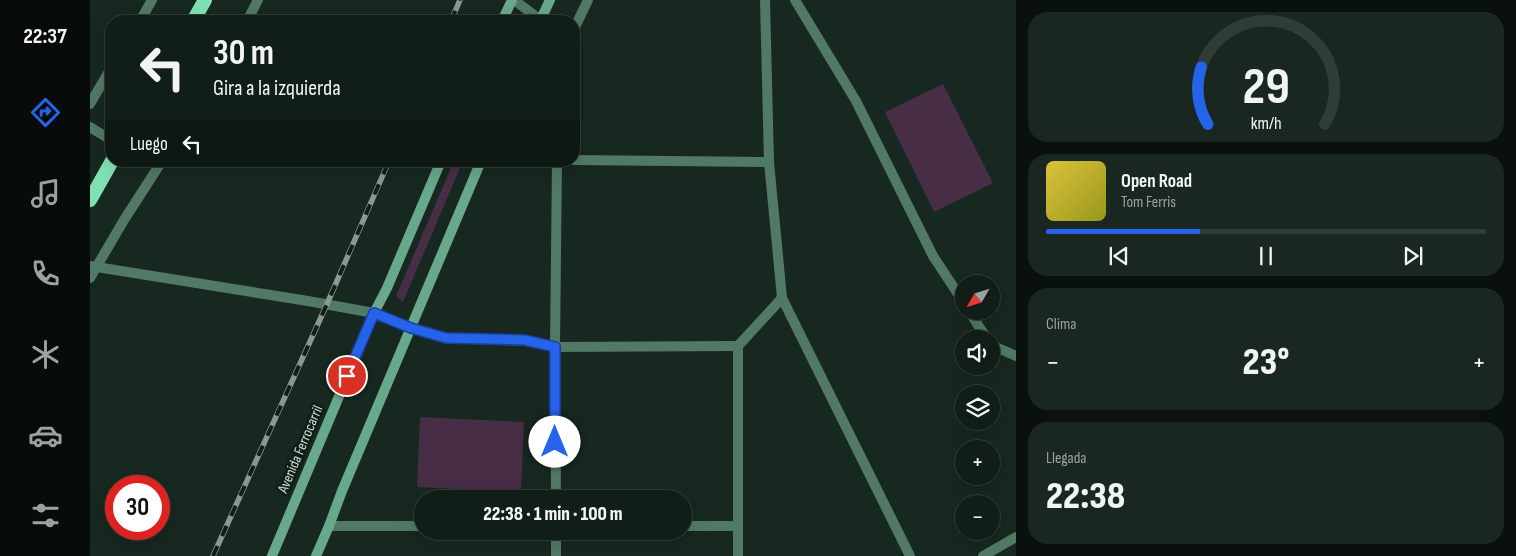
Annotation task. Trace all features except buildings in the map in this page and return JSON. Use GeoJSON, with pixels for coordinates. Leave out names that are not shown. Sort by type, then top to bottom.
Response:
{"type":"FeatureCollection","features":[{"type":"Feature","properties":{"kind":"highway"},"geometry":{"type":"LineString","coordinates":[[197,15],[206,0]]}},
{"type":"Feature","properties":{"kind":"highway"},"geometry":{"type":"LineString","coordinates":[[90,200],[109,167]]}},
{"type":"Feature","properties":{"kind":"main road"},"geometry":{"type":"LineString","coordinates":[[505,15],[513,0]]}},
{"type":"Feature","properties":{"kind":"main road"},"geometry":{"type":"LineString","coordinates":[[544,15],[550,0]]}},
{"type":"Feature","properties":{"kind":"main road","name":"Avenida Ferrocarril"},"geometry":{"type":"LineString","coordinates":[[272,556],[374,313],[387,288],[438,167]]}},
{"type":"Feature","properties":{"kind":"main road"},"geometry":{"type":"LineString","coordinates":[[316,556],[478,167]]}},
{"type":"Feature","properties":{"kind":"street"},"geometry":{"type":"LineString","coordinates":[[143,15],[152,0]]}},
{"type":"Feature","properties":{"kind":"street"},"geometry":{"type":"LineString","coordinates":[[250,15],[258,0]]}},
{"type":"Feature","properties":{"kind":"street"},"geometry":{"type":"LineString","coordinates":[[513,0],[533,15]]}},
{"type":"Feature","properties":{"kind":"street"},"geometry":{"type":"LineString","coordinates":[[580,17],[588,0]]}},
{"type":"Feature","properties":{"kind":"street"},"geometry":{"type":"LineString","coordinates":[[765,0],[769,162],[782,298],[910,556]]}},
{"type":"Feature","properties":{"kind":"street"},"geometry":{"type":"LineString","coordinates":[[795,0],[856,101],[934,256],[955,289]]}},
{"type":"Feature","properties":{"kind":"street"},"geometry":{"type":"LineString","coordinates":[[90,104],[105,78]]}},
{"type":"Feature","properties":{"kind":"street"},"geometry":{"type":"LineString","coordinates":[[90,127],[105,136]]}},
{"type":"Feature","properties":{"kind":"street"},"geometry":{"type":"LineString","coordinates":[[580,160],[769,162]]}},
{"type":"Feature","properties":{"kind":"street"},"geometry":{"type":"LineString","coordinates":[[90,278],[93,266],[158,167]]}},
{"type":"Feature","properties":{"kind":"street"},"geometry":{"type":"LineString","coordinates":[[556,490],[557,167]]}},
{"type":"Feature","properties":{"kind":"street"},"geometry":{"type":"LineString","coordinates":[[93,266],[374,313],[411,328],[446,338],[525,340],[555,347],[738,346]]}},
{"type":"Feature","properties":{"kind":"street"},"geometry":{"type":"LineString","coordinates":[[738,556],[738,346],[782,298]]}},
{"type":"Feature","properties":{"kind":"street"},"geometry":{"type":"LineString","coordinates":[[1000,350],[1016,356]]}},
{"type":"Feature","properties":{"kind":"street"},"geometry":{"type":"LineString","coordinates":[[329,526],[414,526]]}},
{"type":"Feature","properties":{"kind":"street"},"geometry":{"type":"LineString","coordinates":[[692,526],[738,526]]}},
{"type":"Feature","properties":{"kind":"street"},"geometry":{"type":"LineString","coordinates":[[983,556],[1016,537]]}},
{"type":"Feature","properties":{"kind":"street"},"geometry":{"type":"LineString","coordinates":[[556,540],[556,556]]}},
{"type":"Feature","properties":{"kind":"shaded area"},"geometry":{"type":"Polygon","coordinates":[[[943,84],[993,183],[934,212],[885,112],[943,84]]]}},
{"type":"Feature","properties":{"kind":"shaded area"},"geometry":{"type":"Polygon","coordinates":[[[451,167],[460,167],[403,302],[396,296],[451,167]]]}},
{"type":"Feature","properties":{"kind":"shaded area"},"geometry":{"type":"Polygon","coordinates":[[[420,417],[524,422],[521,490],[417,487],[420,417]]]}},
{"type":"Feature","properties":{"kind":"railway"},"geometry":{"type":"LineString","coordinates":[[454,15],[460,0]]}},
{"type":"Feature","properties":{"kind":"railway"},"geometry":{"type":"LineString","coordinates":[[213,556],[327,304],[386,167]]}},
{"type":"Feature","properties":{"kind":"route"},"geometry":{"type":"LineString","coordinates":[[347,376],[374,313],[411,328],[446,338],[525,340],[555,347],[555,442]]}}]}
